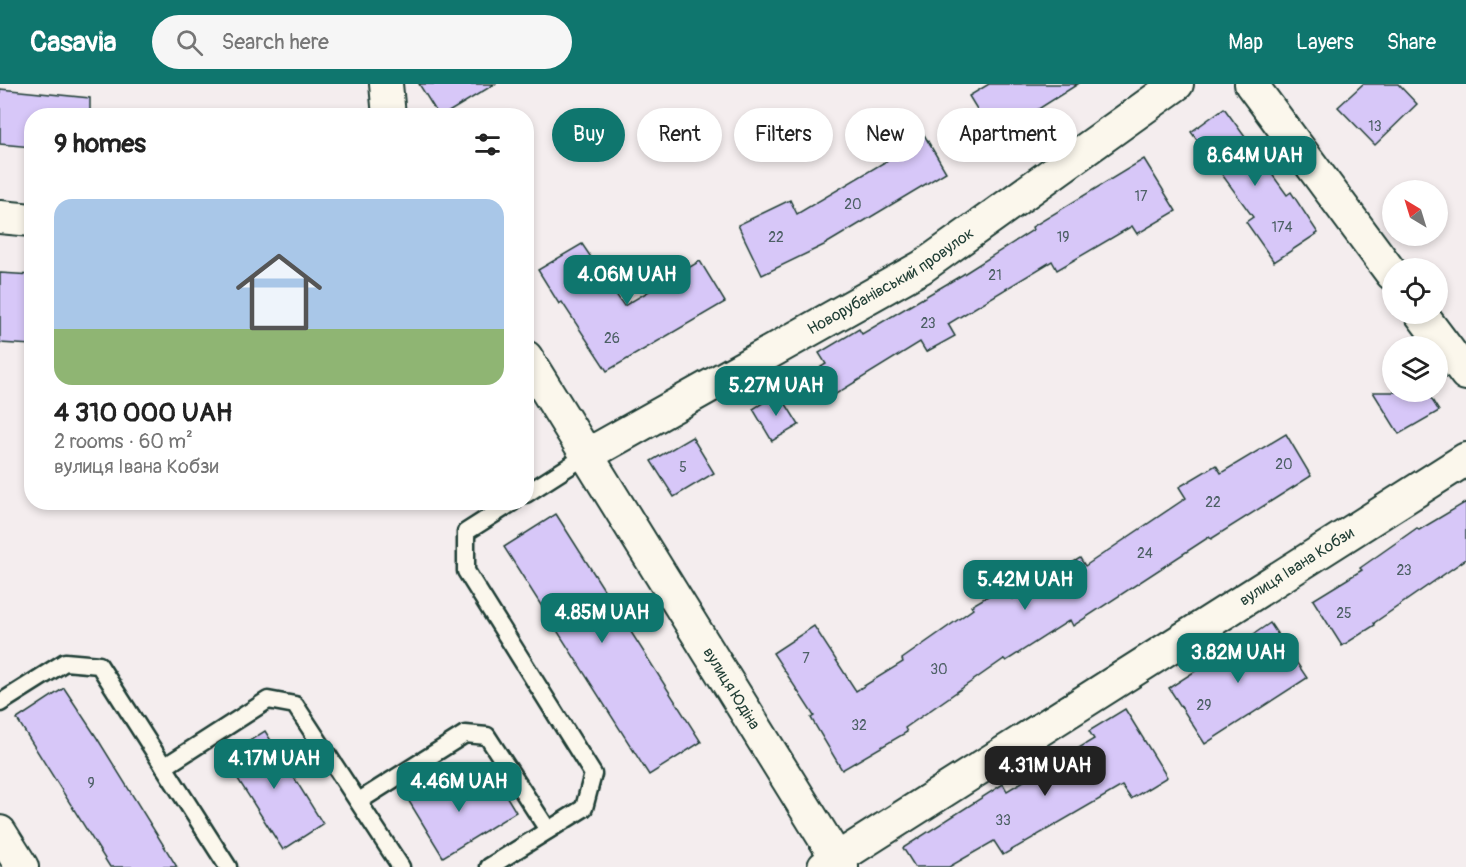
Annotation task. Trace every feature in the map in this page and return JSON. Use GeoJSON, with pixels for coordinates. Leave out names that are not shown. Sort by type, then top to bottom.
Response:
{"type":"FeatureCollection","features":[{"type":"Feature","properties":{"kind":"street"},"geometry":{"type":"LineString","coordinates":[[386,84],[387,108]]}},
{"type":"Feature","properties":{"kind":"street","name":"Новорубанівський провулок"},"geometry":{"type":"LineString","coordinates":[[587,455],[922,267],[1178,84]]}},
{"type":"Feature","properties":{"kind":"street"},"geometry":{"type":"LineString","coordinates":[[1251,84],[1382,261]]}},
{"type":"Feature","properties":{"kind":"street"},"geometry":{"type":"LineString","coordinates":[[0,217],[24,219]]}},
{"type":"Feature","properties":{"kind":"street"},"geometry":{"type":"LineString","coordinates":[[1428,324],[1466,374]]}},
{"type":"Feature","properties":{"kind":"street","name":"вулиця Юдіна"},"geometry":{"type":"LineString","coordinates":[[534,370],[834,864]]}},
{"type":"Feature","properties":{"kind":"street","name":"вулиця Івана Кобзи"},"geometry":{"type":"LineString","coordinates":[[834,864],[1466,459]]}},
{"type":"Feature","properties":{"kind":"street"},"geometry":{"type":"LineString","coordinates":[[0,832],[22,867]]}},
{"type":"Feature","properties":{"kind":"lane"},"geometry":{"type":"LineString","coordinates":[[534,489],[587,455]]}},
{"type":"Feature","properties":{"kind":"lane"},"geometry":{"type":"LineString","coordinates":[[489,867],[584,808],[593,774],[466,571],[466,532],[500,510]]}},
{"type":"Feature","properties":{"kind":"lane"},"geometry":{"type":"LineString","coordinates":[[0,703],[65,662],[99,665],[228,867]]}},
{"type":"Feature","properties":{"kind":"lane"},"geometry":{"type":"LineString","coordinates":[[164,767],[268,700],[295,705],[402,867]]}},
{"type":"Feature","properties":{"kind":"lane"},"geometry":{"type":"LineString","coordinates":[[359,801],[465,734],[487,736],[548,830]]}},
{"type":"Feature","properties":{"kind":"building"},"geometry":{"type":"Polygon","coordinates":[[[419,84],[495,84],[455,108],[434,108],[419,84]]]}},
{"type":"Feature","properties":{"kind":"building"},"geometry":{"type":"Polygon","coordinates":[[[989,84],[1078,84],[1040,108],[976,108],[969,96],[989,84]]]}},
{"type":"Feature","properties":{"kind":"building"},"geometry":{"type":"Polygon","coordinates":[[[1363,84],[1398,84],[1417,104],[1375,145],[1338,107],[1363,84]]]}},
{"type":"Feature","properties":{"kind":"building"},"geometry":{"type":"Polygon","coordinates":[[[0,89],[90,98],[90,108],[24,108],[24,146],[0,144],[0,89]]]}},
{"type":"Feature","properties":{"kind":"building"},"geometry":{"type":"Polygon","coordinates":[[[1224,108],[1287,195],[1291,192],[1318,233],[1274,262],[1246,222],[1253,217],[1191,132],[1224,108]]]}},
{"type":"Feature","properties":{"kind":"building"},"geometry":{"type":"Polygon","coordinates":[[[925,136],[937,157],[937,162],[940,162],[946,172],[824,245],[762,275],[738,225],[790,200],[797,214],[885,162],[925,162],[925,136]]]}},
{"type":"Feature","properties":{"kind":"building"},"geometry":{"type":"Polygon","coordinates":[[[1144,159],[1176,211],[1137,234],[1132,226],[1057,270],[1052,261],[948,324],[955,336],[926,352],[920,342],[823,402],[809,374],[826,364],[819,353],[859,329],[862,334],[962,275],[1033,230],[1032,227],[1144,159]]]}},
{"type":"Feature","properties":{"kind":"building"},"geometry":{"type":"Polygon","coordinates":[[[582,244],[624,306],[700,261],[725,302],[607,371],[562,302],[559,304],[538,270],[582,244]]]}},
{"type":"Feature","properties":{"kind":"building"},"geometry":{"type":"Polygon","coordinates":[[[0,273],[24,274],[24,344],[0,343],[0,273]]]}},
{"type":"Feature","properties":{"kind":"building"},"geometry":{"type":"Polygon","coordinates":[[[1373,392],[1382,392],[1382,402],[1433,402],[1439,411],[1399,434],[1373,392]]]}},
{"type":"Feature","properties":{"kind":"building"},"geometry":{"type":"Polygon","coordinates":[[[779,393],[799,425],[772,441],[753,409],[779,393]]]}},
{"type":"Feature","properties":{"kind":"building"},"geometry":{"type":"Polygon","coordinates":[[[1286,434],[1311,476],[1211,539],[1209,537],[1073,626],[1070,620],[1006,661],[1004,659],[905,728],[907,732],[842,770],[811,718],[814,716],[773,653],[814,626],[856,691],[903,662],[902,659],[973,609],[971,606],[1005,586],[1013,599],[1080,558],[1085,566],[1186,498],[1179,487],[1216,465],[1221,473],[1286,434]]]}},
{"type":"Feature","properties":{"kind":"building"},"geometry":{"type":"Polygon","coordinates":[[[692,437],[714,473],[674,497],[651,461],[692,437]]]}},
{"type":"Feature","properties":{"kind":"building"},"geometry":{"type":"Polygon","coordinates":[[[1466,502],[1466,559],[1342,646],[1313,600],[1362,570],[1360,568],[1417,528],[1419,530],[1466,502]]]}},
{"type":"Feature","properties":{"kind":"building"},"geometry":{"type":"Polygon","coordinates":[[[556,514],[701,742],[649,775],[504,547],[556,514]]]}},
{"type":"Feature","properties":{"kind":"building"},"geometry":{"type":"Polygon","coordinates":[[[1270,623],[1307,678],[1205,744],[1169,688],[1203,666],[1204,668],[1270,623]]]}},
{"type":"Feature","properties":{"kind":"building"},"geometry":{"type":"Polygon","coordinates":[[[64,688],[177,867],[110,867],[17,719],[64,688]]]}},
{"type":"Feature","properties":{"kind":"building"},"geometry":{"type":"Polygon","coordinates":[[[1125,709],[1167,777],[1131,799],[1122,786],[1003,855],[994,841],[949,867],[915,867],[903,848],[1003,784],[1007,791],[1094,739],[1089,731],[1125,709]]]}},
{"type":"Feature","properties":{"kind":"building"},"geometry":{"type":"Polygon","coordinates":[[[265,731],[323,824],[283,850],[224,757],[265,731]]]}},
{"type":"Feature","properties":{"kind":"building"},"geometry":{"type":"Polygon","coordinates":[[[443,776],[459,802],[496,779],[516,812],[443,857],[407,798],[443,776]]]}}]}
